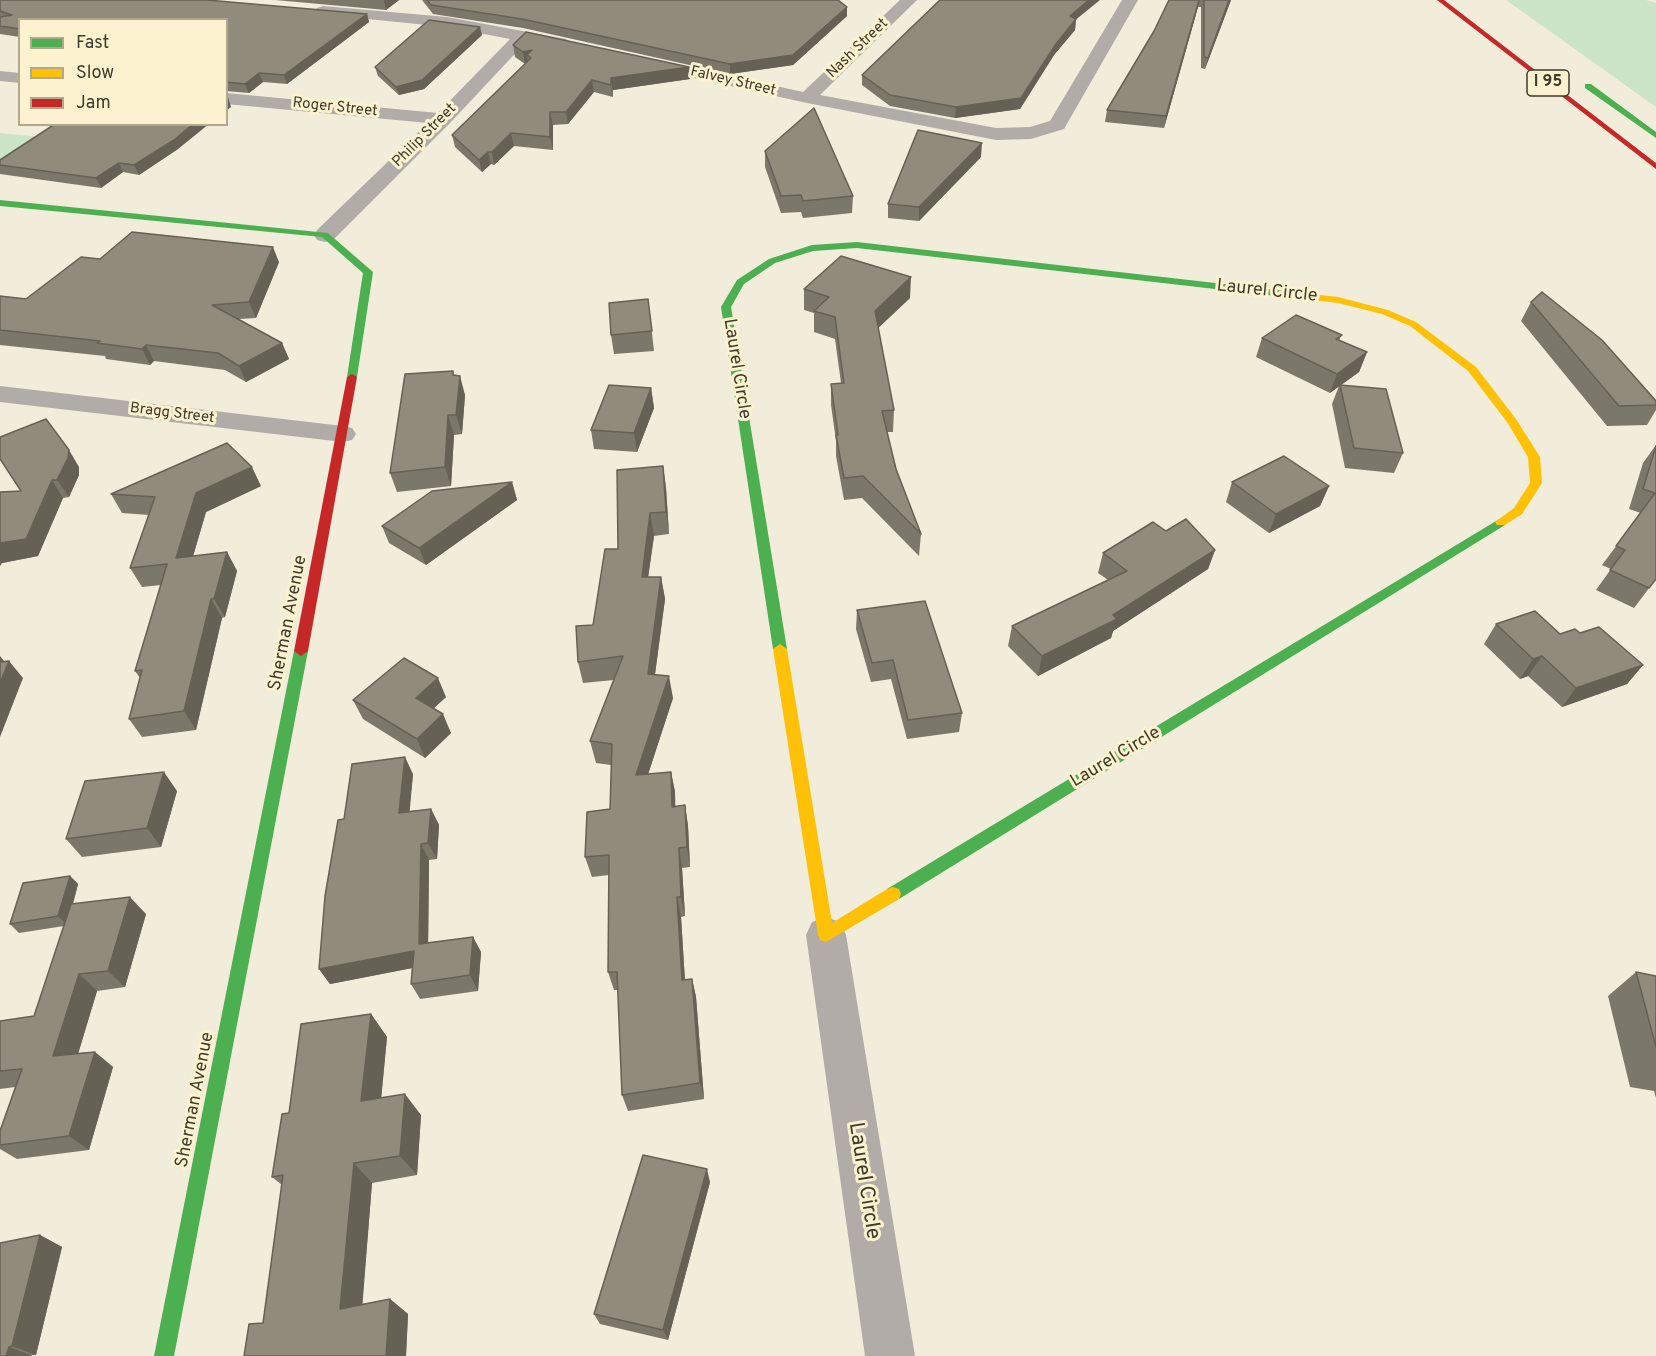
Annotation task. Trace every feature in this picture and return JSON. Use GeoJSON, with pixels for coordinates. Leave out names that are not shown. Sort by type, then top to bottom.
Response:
{"type":"FeatureCollection","features":[{"type":"Feature","properties":{"kind":"main road","name":"I 95"},"geometry":{"type":"LineString","coordinates":[[1440,0],[1656,166]]}},
{"type":"Feature","properties":{"kind":"main road","name":"I 95"},"geometry":{"type":"LineString","coordinates":[[1573,75],[1656,136]]}},
{"type":"Feature","properties":{"kind":"main road"},"geometry":{"type":"LineString","coordinates":[[0,203],[325,235]]}},
{"type":"Feature","properties":{"kind":"main road","name":"Sherman Avenue"},"geometry":{"type":"LineString","coordinates":[[164,1356],[344,435],[368,272],[325,235]]}},
{"type":"Feature","properties":{"kind":"main road","name":"Laurel Circle"},"geometry":{"type":"LineString","coordinates":[[856,245],[1338,300],[1385,312],[1413,324],[1472,369],[1512,422],[1534,457],[1536,483],[1518,512],[826,935],[726,307],[740,282],[772,261],[812,248],[856,245]]}},
{"type":"Feature","properties":{"kind":"street","name":"Falvey Street"},"geometry":{"type":"LineString","coordinates":[[625,58],[807,98],[996,134],[1031,134],[1057,125],[1130,0]]}},
{"type":"Feature","properties":{"kind":"street","name":"Nash Street"},"geometry":{"type":"LineString","coordinates":[[807,98],[903,1]]}},
{"type":"Feature","properties":{"kind":"street"},"geometry":{"type":"LineString","coordinates":[[309,10],[447,22],[580,47]]}},
{"type":"Feature","properties":{"kind":"street","name":"Philip Street"},"geometry":{"type":"LineString","coordinates":[[325,235],[443,119],[523,35]]}},
{"type":"Feature","properties":{"kind":"street"},"geometry":{"type":"LineString","coordinates":[[0,76],[18,78]]}},
{"type":"Feature","properties":{"kind":"street","name":"Roger Street"},"geometry":{"type":"LineString","coordinates":[[228,98],[443,119]]}},
{"type":"Feature","properties":{"kind":"street","name":"Bragg Street"},"geometry":{"type":"LineString","coordinates":[[3,397],[344,435]]}},
{"type":"Feature","properties":{"kind":"street","name":"Laurel Circle"},"geometry":{"type":"LineString","coordinates":[[826,935],[890,1356]]}},
{"type":"Feature","properties":{"kind":"green space"},"geometry":{"type":"Polygon","coordinates":[[[1506,0],[1646,0],[1656,3],[1656,107],[1506,0]]]}},
{"type":"Feature","properties":{"kind":"green space"},"geometry":{"type":"Polygon","coordinates":[[[0,133],[51,138],[0,170],[0,133]]]}},
{"type":"Feature","properties":{"kind":"building"},"geometry":{"type":"Polygon","coordinates":[[[0,0],[207,0],[367,14],[284,75],[259,73],[245,84],[228,82],[228,18],[18,18],[18,29],[0,26],[0,17],[12,15],[0,11],[0,0]]]}},
{"type":"Feature","properties":{"kind":"building"},"geometry":{"type":"Polygon","coordinates":[[[427,0],[838,0],[847,7],[793,55],[730,64],[522,19],[431,5],[427,0]]]}},
{"type":"Feature","properties":{"kind":"building"},"geometry":{"type":"Polygon","coordinates":[[[940,0],[1089,0],[1070,16],[1076,19],[1056,44],[1021,98],[956,107],[890,95],[862,75],[940,0]]]}},
{"type":"Feature","properties":{"kind":"building"},"geometry":{"type":"Polygon","coordinates":[[[1169,0],[1199,0],[1166,116],[1107,110],[1154,31],[1169,0]]]}},
{"type":"Feature","properties":{"kind":"building"},"geometry":{"type":"Polygon","coordinates":[[[1204,0],[1229,0],[1208,58],[1204,57],[1204,0]]]}},
{"type":"Feature","properties":{"kind":"building"},"geometry":{"type":"Polygon","coordinates":[[[429,20],[480,27],[422,80],[396,87],[375,67],[429,20]]]}},
{"type":"Feature","properties":{"kind":"building"},"geometry":{"type":"Polygon","coordinates":[[[526,32],[689,67],[611,78],[611,85],[592,80],[566,112],[550,112],[550,137],[511,133],[492,152],[488,152],[479,160],[452,135],[531,58],[527,55],[532,50],[523,52],[513,45],[526,32]]]}},
{"type":"Feature","properties":{"kind":"building"},"geometry":{"type":"Polygon","coordinates":[[[814,108],[853,196],[803,201],[801,195],[781,196],[765,151],[814,108]]]}},
{"type":"Feature","properties":{"kind":"building"},"geometry":{"type":"Polygon","coordinates":[[[52,126],[191,126],[174,140],[134,165],[119,163],[96,178],[0,165],[0,160],[52,126]]]}},
{"type":"Feature","properties":{"kind":"building"},"geometry":{"type":"Polygon","coordinates":[[[918,130],[982,143],[919,207],[888,204],[918,130]]]}},
{"type":"Feature","properties":{"kind":"building"},"geometry":{"type":"Polygon","coordinates":[[[132,232],[273,247],[249,302],[212,305],[282,343],[239,366],[218,353],[146,345],[142,349],[97,343],[100,341],[0,330],[0,296],[26,299],[81,257],[100,259],[132,232]]]}},
{"type":"Feature","properties":{"kind":"building"},"geometry":{"type":"Polygon","coordinates":[[[841,256],[911,277],[875,311],[894,410],[882,411],[896,469],[921,534],[863,476],[844,478],[836,435],[838,435],[831,384],[844,383],[835,317],[814,311],[829,297],[804,289],[841,256]]]}},
{"type":"Feature","properties":{"kind":"building"},"geometry":{"type":"Polygon","coordinates":[[[1542,292],[1602,340],[1656,401],[1656,405],[1619,406],[1531,302],[1542,292]]]}},
{"type":"Feature","properties":{"kind":"building"},"geometry":{"type":"Polygon","coordinates":[[[648,299],[652,331],[611,335],[609,303],[648,299]]]}},
{"type":"Feature","properties":{"kind":"building"},"geometry":{"type":"Polygon","coordinates":[[[1296,315],[1342,335],[1336,339],[1367,352],[1337,374],[1262,338],[1296,315]]]}},
{"type":"Feature","properties":{"kind":"building"},"geometry":{"type":"Polygon","coordinates":[[[453,371],[453,375],[460,376],[456,415],[448,415],[445,467],[390,473],[405,374],[453,371]]]}},
{"type":"Feature","properties":{"kind":"building"},"geometry":{"type":"Polygon","coordinates":[[[609,385],[651,388],[634,433],[591,430],[609,385]]]}},
{"type":"Feature","properties":{"kind":"building"},"geometry":{"type":"Polygon","coordinates":[[[1340,385],[1386,389],[1403,453],[1354,448],[1340,385]]]}},
{"type":"Feature","properties":{"kind":"building"},"geometry":{"type":"Polygon","coordinates":[[[46,419],[69,450],[68,458],[57,480],[52,480],[26,539],[0,543],[0,492],[21,491],[0,459],[0,437],[46,419]]]}},
{"type":"Feature","properties":{"kind":"building"},"geometry":{"type":"Polygon","coordinates":[[[227,443],[252,467],[196,493],[176,558],[227,552],[214,599],[211,599],[184,711],[129,719],[142,670],[135,671],[167,564],[130,568],[155,497],[111,494],[227,443]]]}},
{"type":"Feature","properties":{"kind":"building"},"geometry":{"type":"Polygon","coordinates":[[[1656,446],[1656,579],[1649,588],[1610,570],[1625,550],[1616,546],[1655,493],[1643,489],[1656,446]]]}},
{"type":"Feature","properties":{"kind":"building"},"geometry":{"type":"Polygon","coordinates":[[[1284,456],[1329,486],[1276,514],[1232,482],[1284,456]]]}},
{"type":"Feature","properties":{"kind":"building"},"geometry":{"type":"Polygon","coordinates":[[[663,466],[666,512],[650,513],[642,577],[661,577],[648,674],[669,676],[636,775],[671,772],[672,807],[685,805],[687,847],[679,848],[681,897],[677,897],[682,980],[692,979],[700,1083],[622,1095],[617,972],[608,972],[609,855],[585,857],[587,812],[610,809],[612,744],[590,741],[623,656],[578,662],[576,626],[593,625],[605,549],[618,549],[617,470],[663,466]]]}},
{"type":"Feature","properties":{"kind":"building"},"geometry":{"type":"Polygon","coordinates":[[[512,482],[419,548],[382,526],[432,491],[512,482]]]}},
{"type":"Feature","properties":{"kind":"building"},"geometry":{"type":"Polygon","coordinates":[[[1186,519],[1215,550],[1113,615],[1117,619],[1042,656],[1012,626],[1127,571],[1103,553],[1153,522],[1166,531],[1186,519]]]}},
{"type":"Feature","properties":{"kind":"building"},"geometry":{"type":"Polygon","coordinates":[[[925,601],[962,713],[908,720],[893,660],[872,663],[857,610],[925,601]]]}},
{"type":"Feature","properties":{"kind":"building"},"geometry":{"type":"Polygon","coordinates":[[[1535,611],[1560,634],[1575,629],[1580,633],[1599,627],[1643,665],[1576,688],[1542,656],[1533,659],[1496,624],[1535,611]]]}},
{"type":"Feature","properties":{"kind":"building"},"geometry":{"type":"Polygon","coordinates":[[[404,658],[438,678],[416,698],[443,714],[417,739],[353,700],[404,658]]]}},
{"type":"Feature","properties":{"kind":"building"},"geometry":{"type":"Polygon","coordinates":[[[9,661],[0,683],[0,662],[9,661]]]}},
{"type":"Feature","properties":{"kind":"building"},"geometry":{"type":"Polygon","coordinates":[[[405,757],[399,813],[431,809],[428,843],[421,844],[419,944],[473,937],[470,975],[411,984],[414,951],[319,969],[325,896],[338,820],[344,819],[352,764],[405,757]]]}},
{"type":"Feature","properties":{"kind":"building"},"geometry":{"type":"Polygon","coordinates":[[[164,772],[147,828],[66,839],[85,781],[164,772]]]}},
{"type":"Feature","properties":{"kind":"building"},"geometry":{"type":"Polygon","coordinates":[[[70,876],[58,916],[10,924],[23,883],[70,876]]]}},
{"type":"Feature","properties":{"kind":"building"},"geometry":{"type":"Polygon","coordinates":[[[130,897],[108,971],[79,974],[53,1056],[95,1052],[69,1136],[0,1145],[0,1131],[22,1069],[0,1071],[0,1021],[34,1016],[71,904],[130,897]]]}},
{"type":"Feature","properties":{"kind":"building"},"geometry":{"type":"Polygon","coordinates":[[[1636,972],[1656,976],[1656,1047],[1636,972]]]}},
{"type":"Feature","properties":{"kind":"building"},"geometry":{"type":"Polygon","coordinates":[[[371,1014],[361,1101],[405,1094],[400,1156],[354,1163],[340,1309],[390,1299],[386,1356],[244,1356],[249,1324],[263,1323],[283,1175],[272,1177],[282,1114],[289,1113],[301,1024],[371,1014]]]}},
{"type":"Feature","properties":{"kind":"building"},"geometry":{"type":"Polygon","coordinates":[[[643,1155],[707,1169],[663,1330],[594,1314],[643,1155]]]}},
{"type":"Feature","properties":{"kind":"building"},"geometry":{"type":"Polygon","coordinates":[[[40,1235],[12,1346],[9,1347],[6,1356],[0,1356],[0,1243],[40,1235]]]}},
{"type":"Feature","properties":{"kind":"traffic: fast"},"geometry":{"type":"LineString","coordinates":[[1588,86],[1656,136]]}},
{"type":"Feature","properties":{"kind":"traffic: fast"},"geometry":{"type":"LineString","coordinates":[[0,203],[325,235],[368,272],[352,377]]}},
{"type":"Feature","properties":{"kind":"traffic: fast"},"geometry":{"type":"LineString","coordinates":[[857,245],[1285,294]]}},
{"type":"Feature","properties":{"kind":"traffic: fast"},"geometry":{"type":"LineString","coordinates":[[780,649],[726,307],[740,282],[772,261],[812,248],[857,245]]}},
{"type":"Feature","properties":{"kind":"traffic: fast"},"geometry":{"type":"LineString","coordinates":[[893,894],[1501,522]]}},
{"type":"Feature","properties":{"kind":"traffic: fast"},"geometry":{"type":"LineString","coordinates":[[164,1356],[301,651]]}},
{"type":"Feature","properties":{"kind":"traffic: slow"},"geometry":{"type":"LineString","coordinates":[[1285,294],[1338,300],[1385,312],[1413,324],[1472,369],[1512,421],[1534,457],[1536,483],[1518,511],[1501,522]]}},
{"type":"Feature","properties":{"kind":"traffic: slow"},"geometry":{"type":"LineString","coordinates":[[780,649],[826,935],[893,894]]}},
{"type":"Feature","properties":{"kind":"traffic: jam"},"geometry":{"type":"LineString","coordinates":[[1440,0],[1656,167]]}},
{"type":"Feature","properties":{"kind":"traffic: jam"},"geometry":{"type":"LineString","coordinates":[[301,651],[352,377]]}}]}
